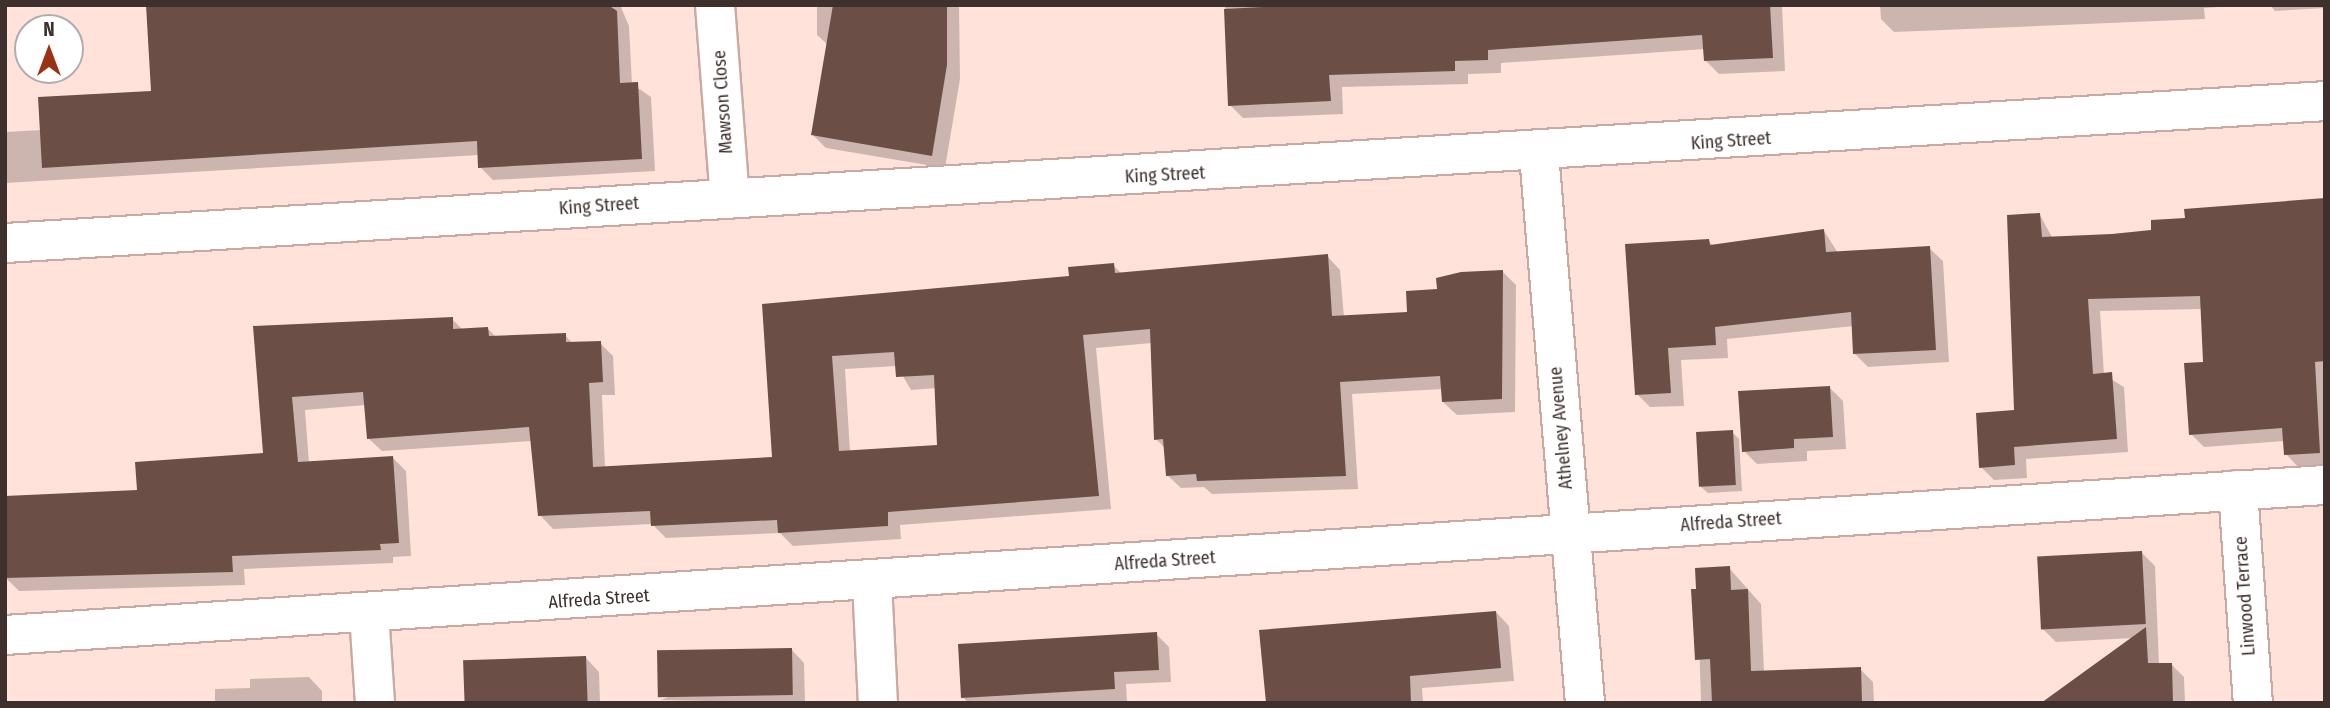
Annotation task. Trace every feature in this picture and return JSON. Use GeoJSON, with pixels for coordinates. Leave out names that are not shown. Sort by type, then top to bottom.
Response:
{"type":"FeatureCollection","features":[{"type":"Feature","properties":{"kind":"street","name":"Mawson Close"},"geometry":{"type":"LineString","coordinates":[[715,5],[730,198]]}},
{"type":"Feature","properties":{"kind":"street","name":"King Street"},"geometry":{"type":"LineString","coordinates":[[5,243],[730,198],[1539,154],[2325,101]]}},
{"type":"Feature","properties":{"kind":"street","name":"Athelney Avenue"},"geometry":{"type":"LineString","coordinates":[[1539,154],[1585,703]]}},
{"type":"Feature","properties":{"kind":"street","name":"Alfreda Street"},"geometry":{"type":"LineString","coordinates":[[5,635],[872,582],[1570,533],[2325,485]]}},
{"type":"Feature","properties":{"kind":"street","name":"Linwood Terrace"},"geometry":{"type":"LineString","coordinates":[[2238,490],[2253,703]]}},
{"type":"Feature","properties":{"kind":"street"},"geometry":{"type":"LineString","coordinates":[[872,582],[878,703]]}},
{"type":"Feature","properties":{"kind":"street"},"geometry":{"type":"LineString","coordinates":[[369,613],[375,703]]}},
{"type":"Feature","properties":{"kind":"building"},"geometry":{"type":"Polygon","coordinates":[[[146,5],[608,5],[617,11],[620,83],[638,82],[642,159],[478,168],[477,141],[42,168],[38,97],[151,91],[146,5]]]}},
{"type":"Feature","properties":{"kind":"building"},"geometry":{"type":"Polygon","coordinates":[[[833,5],[947,5],[947,65],[932,156],[811,135],[833,5]]]}},
{"type":"Feature","properties":{"kind":"building"},"geometry":{"type":"Polygon","coordinates":[[[1302,5],[1770,5],[1773,58],[1704,61],[1702,35],[1488,50],[1488,60],[1455,61],[1455,71],[1329,75],[1331,101],[1228,106],[1224,9],[1302,5]]]}},
{"type":"Feature","properties":{"kind":"building"},"geometry":{"type":"Polygon","coordinates":[[[2325,198],[2325,361],[2315,362],[2320,453],[2284,455],[2282,428],[2189,435],[2184,363],[2203,362],[2200,296],[2088,299],[2093,374],[2112,372],[2117,439],[2014,447],[2015,465],[1979,468],[1976,413],[2014,410],[2007,215],[2040,213],[2042,237],[2112,234],[2151,230],[2151,220],[2185,218],[2184,209],[2325,198]]]}},
{"type":"Feature","properties":{"kind":"building"},"geometry":{"type":"Polygon","coordinates":[[[1824,229],[1826,252],[1930,246],[1936,350],[1853,354],[1851,312],[1715,327],[1716,345],[1668,348],[1671,393],[1635,395],[1625,244],[1709,239],[1710,245],[1824,229]]]}},
{"type":"Feature","properties":{"kind":"building"},"geometry":{"type":"Polygon","coordinates":[[[1328,254],[1332,316],[1407,312],[1406,291],[1437,289],[1436,278],[1461,272],[1503,270],[1502,399],[1442,402],[1440,376],[1340,382],[1346,476],[1197,481],[1196,474],[1166,476],[1163,439],[1154,440],[1150,329],[1083,335],[1099,496],[888,512],[888,526],[778,533],[777,520],[651,526],[650,511],[538,516],[529,427],[367,439],[363,392],[292,397],[298,462],[393,456],[399,543],[380,544],[381,550],[232,556],[233,572],[5,578],[5,496],[137,490],[135,462],[263,453],[253,326],[453,317],[453,329],[488,327],[489,336],[566,333],[566,342],[601,341],[603,382],[589,383],[593,467],[772,457],[762,304],[1069,276],[1068,267],[1114,263],[1115,273],[1328,254]],[[894,352],[832,356],[839,451],[937,445],[934,375],[896,377],[894,352]]]}},
{"type":"Feature","properties":{"kind":"building"},"geometry":{"type":"Polygon","coordinates":[[[1830,386],[1833,437],[1794,439],[1794,448],[1742,452],[1738,391],[1830,386]]]}},
{"type":"Feature","properties":{"kind":"building"},"geometry":{"type":"Polygon","coordinates":[[[1733,430],[1736,485],[1699,487],[1696,432],[1733,430]]]}},
{"type":"Feature","properties":{"kind":"building"},"geometry":{"type":"Polygon","coordinates":[[[2142,551],[2146,624],[2041,629],[2037,556],[2142,551]]]}},
{"type":"Feature","properties":{"kind":"building"},"geometry":{"type":"Polygon","coordinates":[[[1730,566],[1731,590],[1748,589],[1751,671],[1861,667],[1862,703],[1712,703],[1710,659],[1695,660],[1691,589],[1696,589],[1695,568],[1730,566]]]}},
{"type":"Feature","properties":{"kind":"building"},"geometry":{"type":"Polygon","coordinates":[[[1496,611],[1501,668],[1410,676],[1411,703],[1266,703],[1259,630],[1496,611]]]}},
{"type":"Feature","properties":{"kind":"building"},"geometry":{"type":"Polygon","coordinates":[[[2146,627],[2148,663],[2172,663],[2173,703],[2041,703],[2146,627]]]}},
{"type":"Feature","properties":{"kind":"building"},"geometry":{"type":"Polygon","coordinates":[[[1157,632],[1159,670],[1114,672],[1115,689],[961,698],[958,644],[1157,632]]]}},
{"type":"Feature","properties":{"kind":"building"},"geometry":{"type":"Polygon","coordinates":[[[792,648],[793,695],[658,697],[657,650],[792,648]]]}},
{"type":"Feature","properties":{"kind":"building"},"geometry":{"type":"Polygon","coordinates":[[[586,656],[588,703],[465,703],[463,660],[586,656]]]}}]}
